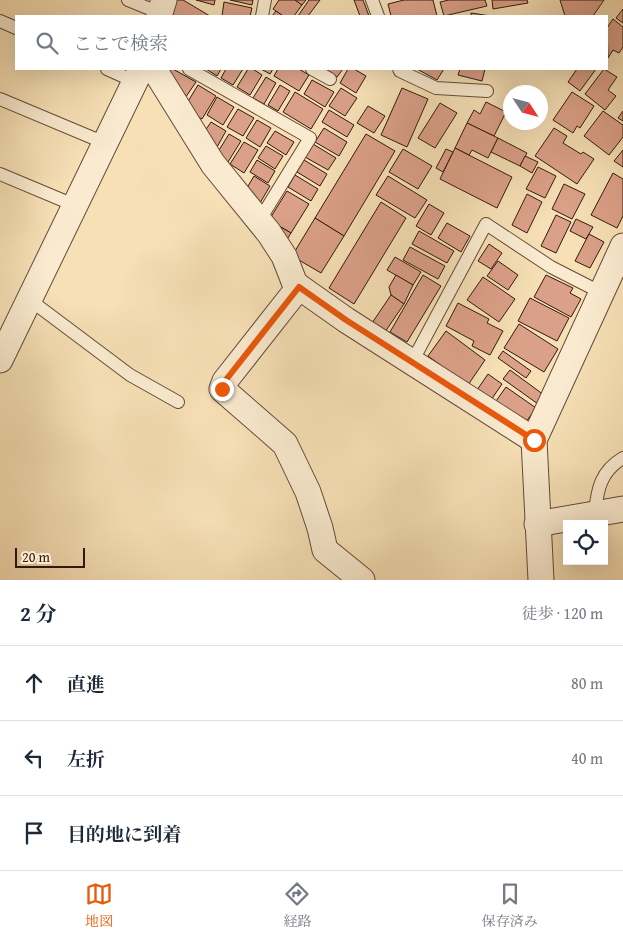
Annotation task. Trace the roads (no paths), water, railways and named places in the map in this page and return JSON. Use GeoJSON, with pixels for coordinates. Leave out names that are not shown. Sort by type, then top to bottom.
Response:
{"type":"FeatureCollection","features":[{"type":"Feature","properties":{"kind":"street"},"geometry":{"type":"LineString","coordinates":[[0,360],[105,143],[144,73],[160,75],[213,164],[259,221],[284,256],[295,284],[346,320],[534,440]]}},
{"type":"Feature","properties":{"kind":"street"},"geometry":{"type":"LineString","coordinates":[[541,580],[534,440],[623,246]]}},
{"type":"Feature","properties":{"kind":"street"},"geometry":{"type":"LineString","coordinates":[[299,287],[225,381],[222,389],[285,444],[308,492],[325,550],[362,580]]}},
{"type":"Feature","properties":{"kind":"street"},"geometry":{"type":"LineString","coordinates":[[537,524],[623,509]]}},
{"type":"Feature","properties":{"kind":"lane"},"geometry":{"type":"LineString","coordinates":[[128,0],[161,10]]}},
{"type":"Feature","properties":{"kind":"lane"},"geometry":{"type":"LineString","coordinates":[[262,15],[265,0]]}},
{"type":"Feature","properties":{"kind":"lane"},"geometry":{"type":"LineString","coordinates":[[372,0],[378,15]]}},
{"type":"Feature","properties":{"kind":"lane"},"geometry":{"type":"LineString","coordinates":[[0,21],[15,28]]}},
{"type":"Feature","properties":{"kind":"lane"},"geometry":{"type":"LineString","coordinates":[[116,70],[144,73]]}},
{"type":"Feature","properties":{"kind":"lane"},"geometry":{"type":"LineString","coordinates":[[192,70],[310,138],[259,221]]}},
{"type":"Feature","properties":{"kind":"lane"},"geometry":{"type":"LineString","coordinates":[[314,70],[330,79]]}},
{"type":"Feature","properties":{"kind":"lane"},"geometry":{"type":"LineString","coordinates":[[400,70],[436,88],[487,90]]}},
{"type":"Feature","properties":{"kind":"lane"},"geometry":{"type":"LineString","coordinates":[[0,99],[105,143]]}},
{"type":"Feature","properties":{"kind":"lane"},"geometry":{"type":"LineString","coordinates":[[0,174],[74,205]]}},
{"type":"Feature","properties":{"kind":"lane"},"geometry":{"type":"LineString","coordinates":[[412,362],[486,224],[551,267],[602,293]]}},
{"type":"Feature","properties":{"kind":"lane"},"geometry":{"type":"LineString","coordinates":[[27,305],[38,306],[130,375],[178,402]]}},
{"type":"Feature","properties":{"kind":"lane"},"geometry":{"type":"LineString","coordinates":[[595,514],[596,492],[611,466],[623,458]]}}]}
